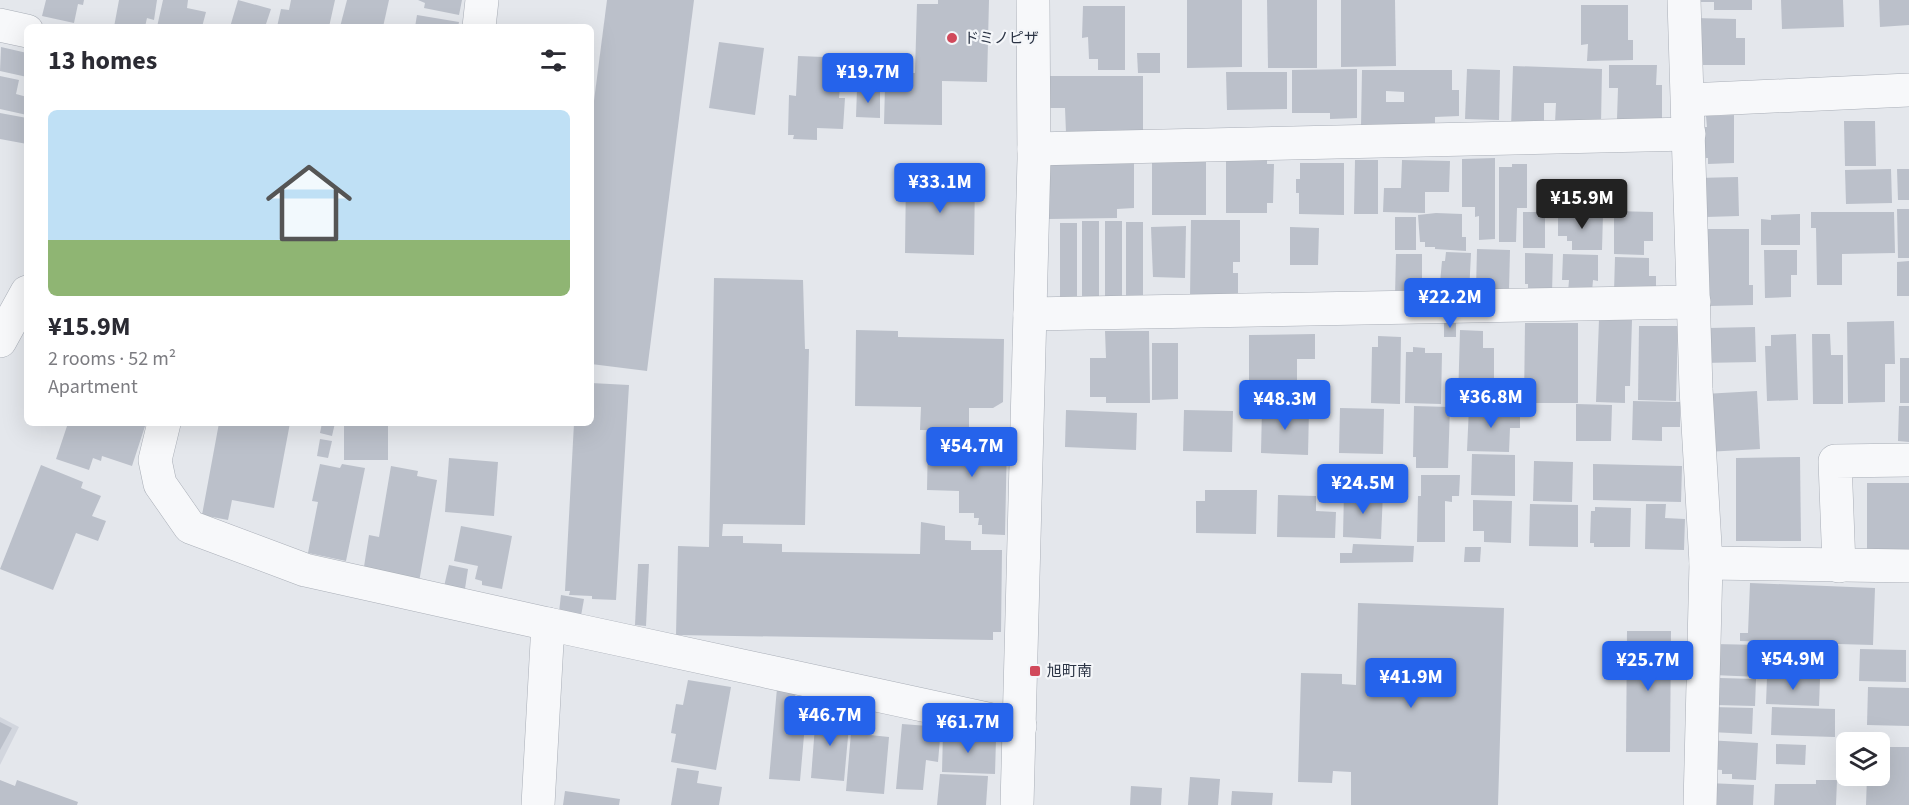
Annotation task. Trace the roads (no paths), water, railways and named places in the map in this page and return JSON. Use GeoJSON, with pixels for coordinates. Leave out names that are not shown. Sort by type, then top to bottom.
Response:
{"type":"FeatureCollection","features":[{"type":"Feature","properties":{"kind":"street"},"geometry":{"type":"LineString","coordinates":[[479,24],[482,0]]}},
{"type":"Feature","properties":{"kind":"street"},"geometry":{"type":"LineString","coordinates":[[1017,805],[1034,149],[1033,0]]}},
{"type":"Feature","properties":{"kind":"street"},"geometry":{"type":"LineString","coordinates":[[1684,0],[1706,563],[1700,805]]}},
{"type":"Feature","properties":{"kind":"street"},"geometry":{"type":"LineString","coordinates":[[0,25],[24,30]]}},
{"type":"Feature","properties":{"kind":"street"},"geometry":{"type":"LineString","coordinates":[[1688,100],[1909,90]]}},
{"type":"Feature","properties":{"kind":"street"},"geometry":{"type":"LineString","coordinates":[[1034,149],[1689,134]]}},
{"type":"Feature","properties":{"kind":"street"},"geometry":{"type":"LineString","coordinates":[[0,341],[24,297]]}},
{"type":"Feature","properties":{"kind":"street"},"geometry":{"type":"LineString","coordinates":[[1030,314],[1694,302]]}},
{"type":"Feature","properties":{"kind":"street"},"geometry":{"type":"LineString","coordinates":[[163,426],[155,460],[160,484],[190,527],[305,570],[1020,726]]}},
{"type":"Feature","properties":{"kind":"street"},"geometry":{"type":"LineString","coordinates":[[1839,566],[1836,461],[1909,460]]}},
{"type":"Feature","properties":{"kind":"street"},"geometry":{"type":"LineString","coordinates":[[1706,563],[1909,566]]}},
{"type":"Feature","properties":{"kind":"street"},"geometry":{"type":"LineString","coordinates":[[538,805],[549,624]]}},
{"type":"Feature","properties":{"kind":"place","name":"ドミノピザ"},"geometry":{"type":"Point","coordinates":[952,38]}},
{"type":"Feature","properties":{"kind":"place","name":"旭町南"},"geometry":{"type":"Point","coordinates":[1035,671]}}]}
